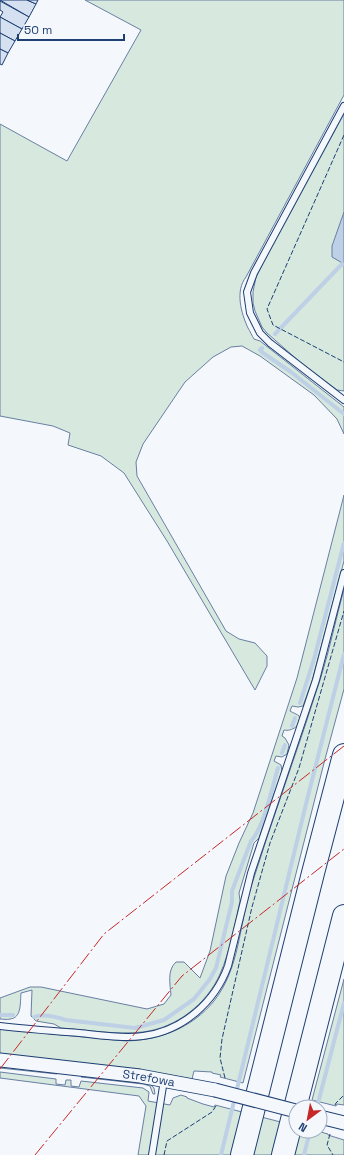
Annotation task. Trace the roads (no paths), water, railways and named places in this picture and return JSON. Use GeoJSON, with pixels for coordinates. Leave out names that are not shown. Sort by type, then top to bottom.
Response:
{"type":"FeatureCollection","features":[{"type":"Feature","properties":{"kind":"highway"},"geometry":{"type":"LineString","coordinates":[[242,1155],[344,755]]}},
{"type":"Feature","properties":{"kind":"highway"},"geometry":{"type":"LineString","coordinates":[[283,1155],[344,916]]}},
{"type":"Feature","properties":{"kind":"street","name":"Strefowa"},"geometry":{"type":"LineString","coordinates":[[0,1060],[164,1080],[215,1090],[288,1109]]}},
{"type":"Feature","properties":{"kind":"street"},"geometry":{"type":"LineString","coordinates":[[328,1119],[340,1122]]}},
{"type":"Feature","properties":{"kind":"lane"},"geometry":{"type":"LineString","coordinates":[[344,106],[254,273],[248,292],[250,312],[260,333],[270,343],[344,400]]}},
{"type":"Feature","properties":{"kind":"lane"},"geometry":{"type":"LineString","coordinates":[[0,1026],[120,1037],[144,1036],[164,1031],[179,1025],[194,1015],[213,995],[223,980],[228,966],[251,873],[316,680],[344,573]]}},
{"type":"Feature","properties":{"kind":"lane"},"geometry":{"type":"LineString","coordinates":[[152,1155],[164,1080]]}},
{"type":"Feature","properties":{"kind":"water"},"geometry":{"type":"Polygon","coordinates":[[[344,212],[344,264],[332,257],[332,246],[344,212]]]}},
{"type":"Feature","properties":{"kind":"waterway"},"geometry":{"type":"LineString","coordinates":[[275,334],[342,264]]}},
{"type":"Feature","properties":{"kind":"waterway"},"geometry":{"type":"LineString","coordinates":[[262,348],[260,350],[263,353],[291,372],[344,414]]}},
{"type":"Feature","properties":{"kind":"waterway"},"geometry":{"type":"LineString","coordinates":[[300,703],[314,659],[344,543]]}},
{"type":"Feature","properties":{"kind":"waterway"},"geometry":{"type":"LineString","coordinates":[[221,1155],[344,654]]}},
{"type":"Feature","properties":{"kind":"waterway"},"geometry":{"type":"LineString","coordinates":[[292,726],[295,718]]}},
{"type":"Feature","properties":{"kind":"waterway"},"geometry":{"type":"LineString","coordinates":[[282,753],[285,745]]}},
{"type":"Feature","properties":{"kind":"waterway"},"geometry":{"type":"LineString","coordinates":[[34,1017],[46,1015],[66,1020],[135,1028],[164,1020],[194,999],[210,979],[216,968],[232,902],[232,891],[251,841],[256,835],[264,817],[278,768]]}},
{"type":"Feature","properties":{"kind":"waterway"},"geometry":{"type":"LineString","coordinates":[[319,1099],[344,1003]]}},
{"type":"Feature","properties":{"kind":"waterway"},"geometry":{"type":"LineString","coordinates":[[0,1015],[13,1015]]}},
{"type":"Feature","properties":{"kind":"waterway"},"geometry":{"type":"LineString","coordinates":[[304,1155],[308,1139]]}}]}
